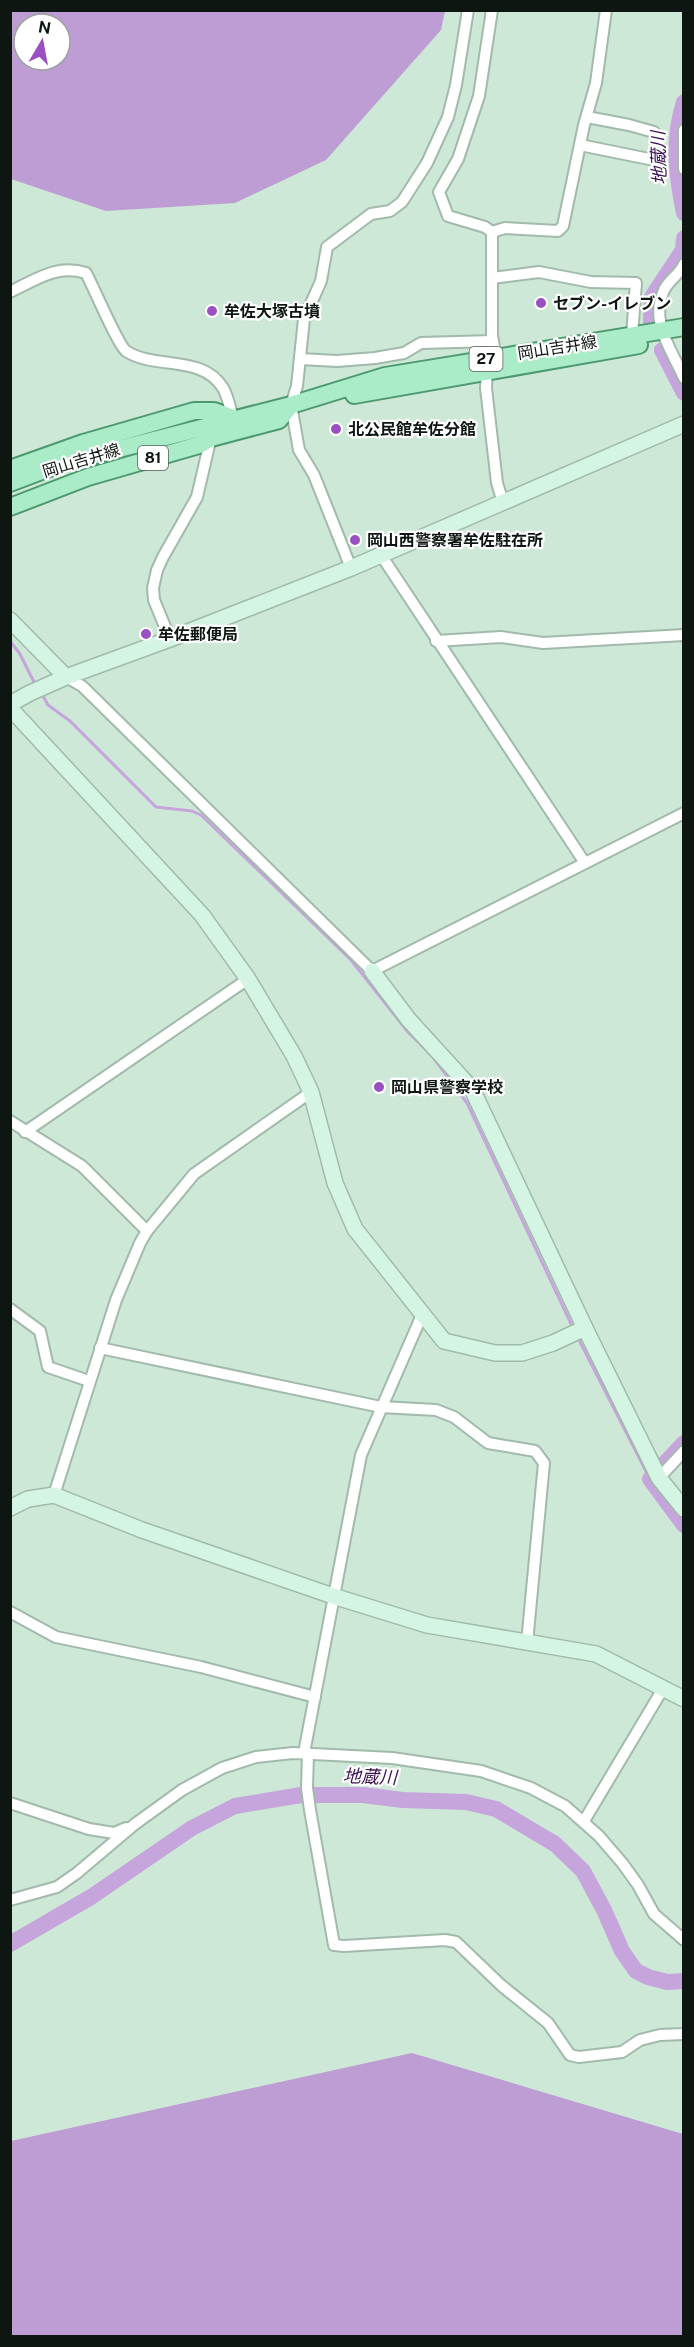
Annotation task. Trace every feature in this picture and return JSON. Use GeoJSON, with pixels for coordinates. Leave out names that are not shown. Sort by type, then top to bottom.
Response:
{"type":"FeatureCollection","features":[{"type":"Feature","properties":{"kind":"main road","name":"岡山吉井線"},"geometry":{"type":"LineString","coordinates":[[10,483],[60,464],[209,431],[233,418],[291,405],[385,376],[663,336],[684,327]]}},
{"type":"Feature","properties":{"kind":"main road","name":"岡山吉井線"},"geometry":{"type":"LineString","coordinates":[[492,360],[632,335],[684,338]]}},
{"type":"Feature","properties":{"kind":"main road","name":"81"},"geometry":{"type":"LineString","coordinates":[[10,507],[88,477],[199,445],[209,431],[279,420],[291,405]]}},
{"type":"Feature","properties":{"kind":"main road","name":"81"},"geometry":{"type":"LineString","coordinates":[[10,469],[83,443],[194,411],[214,411],[233,418]]}},
{"type":"Feature","properties":{"kind":"street"},"geometry":{"type":"LineString","coordinates":[[351,568],[314,474],[299,450],[291,405],[297,386],[304,319],[321,281],[327,247],[371,214],[390,211],[402,202],[427,163],[448,117],[456,85],[468,10]]}},
{"type":"Feature","properties":{"kind":"street"},"geometry":{"type":"LineString","coordinates":[[492,10],[479,96],[458,159],[439,192],[448,216],[485,226],[492,232],[492,360],[497,483],[503,502]]}},
{"type":"Feature","properties":{"kind":"street"},"geometry":{"type":"LineString","coordinates":[[492,232],[505,228],[558,231],[563,226],[586,117],[596,83],[606,10]]}},
{"type":"Feature","properties":{"kind":"street"},"geometry":{"type":"LineString","coordinates":[[586,117],[654,132]]}},
{"type":"Feature","properties":{"kind":"street"},"geometry":{"type":"LineString","coordinates":[[684,130],[684,169]]}},
{"type":"Feature","properties":{"kind":"street"},"geometry":{"type":"LineString","coordinates":[[580,146],[648,159]]}},
{"type":"Feature","properties":{"kind":"street"},"geometry":{"type":"LineString","coordinates":[[683,266],[664,290],[659,313],[663,336],[684,378]]}},
{"type":"Feature","properties":{"kind":"street"},"geometry":{"type":"LineString","coordinates":[[10,292],[48,273],[70,268],[86,273],[124,350],[142,358],[198,368],[212,376],[224,388],[233,418]]}},
{"type":"Feature","properties":{"kind":"street"},"geometry":{"type":"LineString","coordinates":[[492,278],[539,273],[591,282],[636,283],[632,335]]}},
{"type":"Feature","properties":{"kind":"street"},"geometry":{"type":"LineString","coordinates":[[300,359],[337,361],[375,358],[404,353],[421,343],[492,360]]}},
{"type":"Feature","properties":{"kind":"street"},"geometry":{"type":"LineString","coordinates":[[585,1328],[553,1343],[522,1353],[495,1353],[444,1341],[355,1229],[335,1183],[311,1092],[294,1056],[248,979],[202,915],[10,706],[30,693],[60,680],[351,568],[684,424]]}},
{"type":"Feature","properties":{"kind":"street"},"geometry":{"type":"LineString","coordinates":[[170,639],[154,600],[153,588],[163,557],[198,497],[209,431]]}},
{"type":"Feature","properties":{"kind":"street"},"geometry":{"type":"LineString","coordinates":[[381,555],[585,863]]}},
{"type":"Feature","properties":{"kind":"street"},"geometry":{"type":"LineString","coordinates":[[10,620],[60,680],[82,686],[372,971],[409,1020],[472,1089],[659,1478],[684,1509]]}},
{"type":"Feature","properties":{"kind":"street"},"geometry":{"type":"LineString","coordinates":[[436,641],[501,637],[543,643],[684,635]]}},
{"type":"Feature","properties":{"kind":"street"},"geometry":{"type":"LineString","coordinates":[[372,971],[684,813]]}},
{"type":"Feature","properties":{"kind":"street"},"geometry":{"type":"LineString","coordinates":[[25,1132],[248,979]]}},
{"type":"Feature","properties":{"kind":"street"},"geometry":{"type":"LineString","coordinates":[[54,1495],[120,1289],[147,1231],[194,1174],[311,1092]]}},
{"type":"Feature","properties":{"kind":"street"},"geometry":{"type":"LineString","coordinates":[[10,1121],[82,1166],[147,1231]]}},
{"type":"Feature","properties":{"kind":"street"},"geometry":{"type":"LineString","coordinates":[[10,1309],[40,1331],[48,1367],[89,1381]]}},
{"type":"Feature","properties":{"kind":"street"},"geometry":{"type":"LineString","coordinates":[[422,1315],[361,1455],[333,1596],[306,1753],[308,1799],[334,1945],[445,1940],[456,1942],[502,1986],[548,2022],[570,2055],[579,2057],[622,2052],[640,2040],[660,2035],[684,2034]]}},
{"type":"Feature","properties":{"kind":"street"},"geometry":{"type":"LineString","coordinates":[[100,1348],[381,1407],[436,1410],[454,1416],[488,1443],[535,1451],[543,1463],[526,1643]]}},
{"type":"Feature","properties":{"kind":"street"},"geometry":{"type":"LineString","coordinates":[[659,1478],[684,1451]]}},
{"type":"Feature","properties":{"kind":"street"},"geometry":{"type":"LineString","coordinates":[[10,1508],[28,1499],[54,1495],[142,1530],[333,1596],[427,1625],[596,1654],[684,1699]]}},
{"type":"Feature","properties":{"kind":"street"},"geometry":{"type":"LineString","coordinates":[[10,1612],[56,1637],[201,1667],[315,1697]]}},
{"type":"Feature","properties":{"kind":"street"},"geometry":{"type":"LineString","coordinates":[[584,1821],[664,1687]]}},
{"type":"Feature","properties":{"kind":"street"},"geometry":{"type":"LineString","coordinates":[[10,1900],[57,1887],[135,1824],[182,1790],[222,1768],[256,1757],[306,1753],[392,1758],[481,1771],[531,1788],[565,1806],[584,1821],[623,1864],[654,1914],[684,1940]]}},
{"type":"Feature","properties":{"kind":"street"},"geometry":{"type":"LineString","coordinates":[[10,1803],[114,1833],[135,1824]]}},
{"type":"Feature","properties":{"kind":"shaded area"},"geometry":{"type":"Polygon","coordinates":[[[11,10],[445,10],[441,30],[326,160],[235,203],[106,211],[11,179],[11,10]]]}},
{"type":"Feature","properties":{"kind":"shaded area"},"geometry":{"type":"Polygon","coordinates":[[[412,2053],[683,2134],[683,2336],[11,2336],[11,2141],[412,2053]]]}},
{"type":"Feature","properties":{"kind":"waterway","name":"地蔵川"},"geometry":{"type":"LineString","coordinates":[[684,102],[680,116],[676,157],[684,213]]}},
{"type":"Feature","properties":{"kind":"waterway","name":"地蔵川"},"geometry":{"type":"LineString","coordinates":[[651,322],[652,297],[683,250],[684,238]]}},
{"type":"Feature","properties":{"kind":"waterway","name":"地蔵川"},"geometry":{"type":"LineString","coordinates":[[662,350],[684,393]]}},
{"type":"Feature","properties":{"kind":"waterway"},"geometry":{"type":"LineString","coordinates":[[10,641],[20,654],[36,686]]}},
{"type":"Feature","properties":{"kind":"waterway"},"geometry":{"type":"LineString","coordinates":[[42,694],[48,705],[70,721],[156,807],[192,811],[201,815],[351,960],[408,1032],[433,1057],[467,1103],[574,1330]]}},
{"type":"Feature","properties":{"kind":"waterway"},"geometry":{"type":"LineString","coordinates":[[578,1338],[650,1479]]}},
{"type":"Feature","properties":{"kind":"waterway","name":"地蔵川"},"geometry":{"type":"LineString","coordinates":[[684,1443],[650,1479],[684,1525]]}},
{"type":"Feature","properties":{"kind":"waterway","name":"地蔵川"},"geometry":{"type":"LineString","coordinates":[[10,1944],[91,1897],[192,1828],[235,1806],[301,1795],[363,1795],[403,1800],[466,1802],[496,1809],[555,1844],[583,1871],[622,1951],[636,1971],[667,1982],[684,1981]]}},
{"type":"Feature","properties":{"kind":"place","name":"セブン-イレブン"},"geometry":{"type":"Point","coordinates":[541,303]}},
{"type":"Feature","properties":{"kind":"place","name":"牟佐大塚古墳"},"geometry":{"type":"Point","coordinates":[212,311]}},
{"type":"Feature","properties":{"kind":"place","name":"北公民館牟佐分館"},"geometry":{"type":"Point","coordinates":[336,429]}},
{"type":"Feature","properties":{"kind":"place","name":"岡山西警察署牟佐駐在所"},"geometry":{"type":"Point","coordinates":[355,540]}},
{"type":"Feature","properties":{"kind":"place","name":"牟佐郵便局"},"geometry":{"type":"Point","coordinates":[146,634]}},
{"type":"Feature","properties":{"kind":"place","name":"岡山県警察学校"},"geometry":{"type":"Point","coordinates":[379,1087]}}]}
